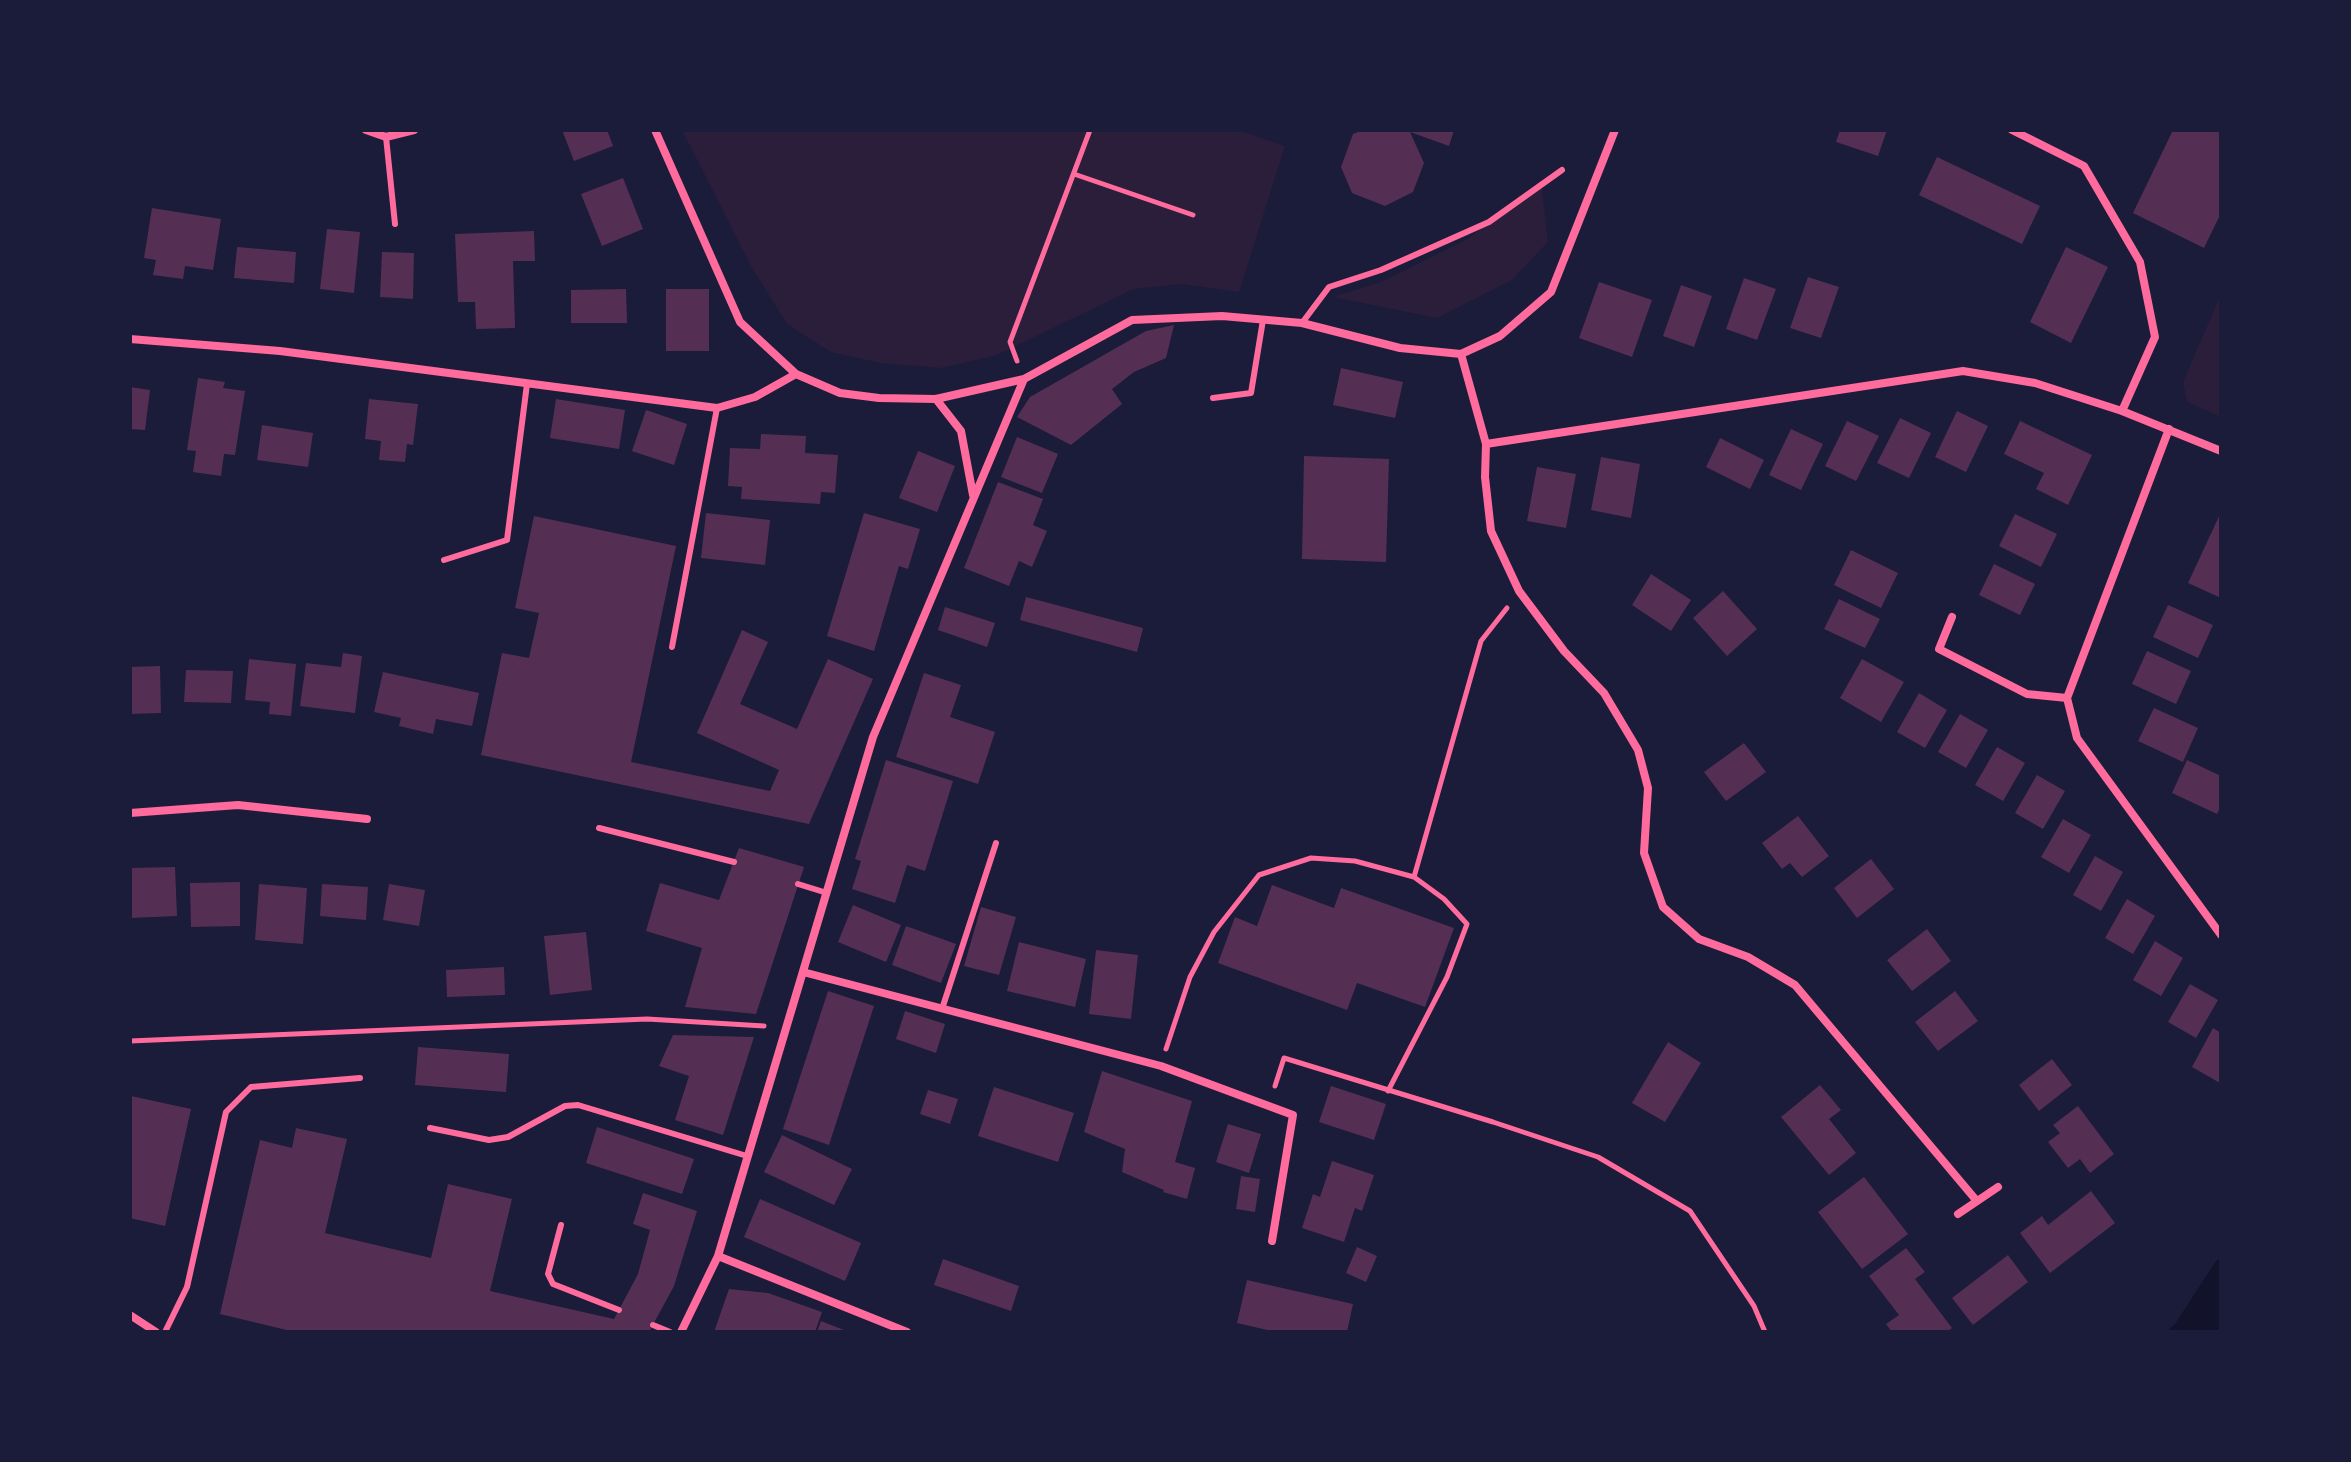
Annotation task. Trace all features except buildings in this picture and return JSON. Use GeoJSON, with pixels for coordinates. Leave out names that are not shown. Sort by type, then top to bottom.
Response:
{"type":"FeatureCollection","features":[{"type":"Feature","properties":{"kind":"street"},"geometry":{"type":"LineString","coordinates":[[366,130],[386,137],[414,130]]}},
{"type":"Feature","properties":{"kind":"street"},"geometry":{"type":"LineString","coordinates":[[655,130],[740,322],[796,374],[840,393],[879,398],[936,399],[1024,379],[1132,320],[1222,316],[1302,323],[1400,348],[1461,354],[1500,336],[1551,292],[1615,130]]}},
{"type":"Feature","properties":{"kind":"street"},"geometry":{"type":"LineString","coordinates":[[2012,130],[2084,166],[2140,262],[2155,337],[2122,411]]}},
{"type":"Feature","properties":{"kind":"street"},"geometry":{"type":"LineString","coordinates":[[130,339],[280,351],[717,408],[755,397],[796,374]]}},
{"type":"Feature","properties":{"kind":"street"},"geometry":{"type":"LineString","coordinates":[[1461,354],[1486,444],[1485,477],[1491,531],[1519,591],[1564,651],[1604,693],[1638,750],[1648,788],[1644,853],[1663,907],[1699,939],[1748,957],[1795,985],[1976,1200]]}},
{"type":"Feature","properties":{"kind":"street"},"geometry":{"type":"LineString","coordinates":[[1486,444],[1963,371],[2035,383],[2122,411],[2221,451]]}},
{"type":"Feature","properties":{"kind":"street"},"geometry":{"type":"LineString","coordinates":[[681,1332],[718,1256],[873,737],[1024,379]]}},
{"type":"Feature","properties":{"kind":"street"},"geometry":{"type":"LineString","coordinates":[[936,399],[961,431],[973,496]]}},
{"type":"Feature","properties":{"kind":"street"},"geometry":{"type":"LineString","coordinates":[[2169,429],[2067,698],[2077,738],[2221,935]]}},
{"type":"Feature","properties":{"kind":"street"},"geometry":{"type":"LineString","coordinates":[[1952,617],[1939,649],[2027,694],[2067,698]]}},
{"type":"Feature","properties":{"kind":"street"},"geometry":{"type":"LineString","coordinates":[[130,813],[238,805],[367,819]]}},
{"type":"Feature","properties":{"kind":"street"},"geometry":{"type":"LineString","coordinates":[[803,972],[1161,1066],[1293,1115],[1272,1241]]}},
{"type":"Feature","properties":{"kind":"street"},"geometry":{"type":"LineString","coordinates":[[1958,1214],[1998,1187]]}},
{"type":"Feature","properties":{"kind":"street"},"geometry":{"type":"LineString","coordinates":[[718,1256],[907,1332]]}},
{"type":"Feature","properties":{"kind":"street"},"geometry":{"type":"LineString","coordinates":[[130,1315],[156,1332]]}},
{"type":"Feature","properties":{"kind":"lane"},"geometry":{"type":"LineString","coordinates":[[386,137],[395,224]]}},
{"type":"Feature","properties":{"kind":"lane"},"geometry":{"type":"LineString","coordinates":[[1302,323],[1329,287],[1381,270],[1489,222],[1562,170]]}},
{"type":"Feature","properties":{"kind":"lane"},"geometry":{"type":"LineString","coordinates":[[1213,398],[1251,393],[1263,320]]}},
{"type":"Feature","properties":{"kind":"lane"},"geometry":{"type":"LineString","coordinates":[[444,560],[507,540],[527,384]]}},
{"type":"Feature","properties":{"kind":"lane"},"geometry":{"type":"LineString","coordinates":[[672,647],[717,408]]}},
{"type":"Feature","properties":{"kind":"lane"},"geometry":{"type":"LineString","coordinates":[[599,828],[734,862]]}},
{"type":"Feature","properties":{"kind":"lane"},"geometry":{"type":"LineString","coordinates":[[942,1009],[996,843]]}},
{"type":"Feature","properties":{"kind":"lane"},"geometry":{"type":"LineString","coordinates":[[798,884],[827,893]]}},
{"type":"Feature","properties":{"kind":"lane"},"geometry":{"type":"LineString","coordinates":[[165,1332],[187,1287],[226,1112],[251,1087],[360,1078]]}},
{"type":"Feature","properties":{"kind":"lane"},"geometry":{"type":"LineString","coordinates":[[430,1128],[489,1140],[508,1137],[565,1106],[578,1105],[747,1156]]}},
{"type":"Feature","properties":{"kind":"lane"},"geometry":{"type":"LineString","coordinates":[[561,1225],[548,1274],[553,1284],[619,1310]]}},
{"type":"Feature","properties":{"kind":"lane"},"geometry":{"type":"LineString","coordinates":[[653,1325],[670,1332]]}},
{"type":"Feature","properties":{"kind":"path"},"geometry":{"type":"LineString","coordinates":[[1024,379],[1010,342],[1090,130]]}},
{"type":"Feature","properties":{"kind":"path"},"geometry":{"type":"LineString","coordinates":[[1074,174],[1193,215]]}},
{"type":"Feature","properties":{"kind":"path"},"geometry":{"type":"LineString","coordinates":[[1414,877],[1481,641],[1519,591]]}},
{"type":"Feature","properties":{"kind":"path"},"geometry":{"type":"LineString","coordinates":[[1161,1066],[1190,977],[1214,932],[1259,875],[1311,858],[1355,861],[1414,877],[1444,899],[1467,924],[1447,977],[1388,1091]]}},
{"type":"Feature","properties":{"kind":"path"},"geometry":{"type":"LineString","coordinates":[[130,1041],[647,1019],[785,1028]]}},
{"type":"Feature","properties":{"kind":"path"},"geometry":{"type":"LineString","coordinates":[[1284,1058],[1598,1157],[1690,1211],[1754,1306],[1765,1332]]}},
{"type":"Feature","properties":{"kind":"shaded area"},"geometry":{"type":"Polygon","coordinates":[[[682,130],[1238,130],[1285,146],[1239,292],[1182,284],[1134,289],[997,355],[942,368],[881,363],[831,352],[787,324],[751,266],[682,130]]]}},
{"type":"Feature","properties":{"kind":"shaded area"},"geometry":{"type":"Polygon","coordinates":[[[1541,180],[1548,242],[1512,280],[1437,318],[1333,297],[1381,282],[1468,239],[1541,180]]]}},
{"type":"Feature","properties":{"kind":"shaded area"},"geometry":{"type":"Polygon","coordinates":[[[2221,294],[2221,417],[2187,402],[2183,382],[2221,294]]]}},
{"type":"Feature","properties":{"kind":"shaded area"},"geometry":{"type":"Polygon","coordinates":[[[2221,1259],[2221,1332],[2166,1332],[2175,1324],[2216,1261],[2221,1259]]]}}]}
